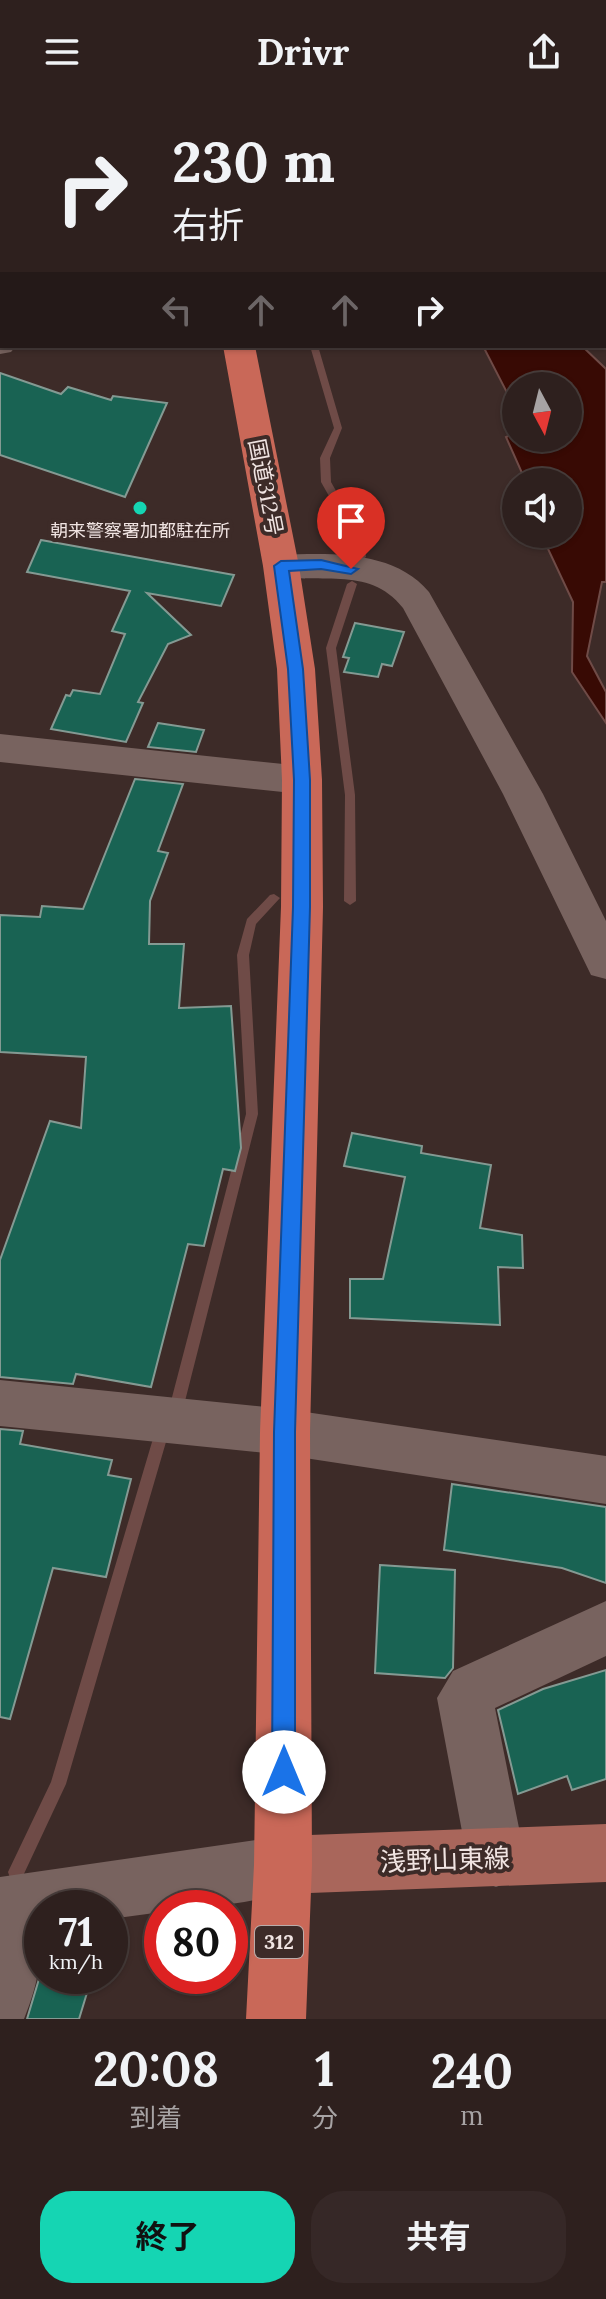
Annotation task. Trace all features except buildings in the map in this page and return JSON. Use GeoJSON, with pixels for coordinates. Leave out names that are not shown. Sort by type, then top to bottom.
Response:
{"type":"FeatureCollection","features":[{"type":"Feature","properties":{"kind":"highway","name":"国道312号"},"geometry":{"type":"LineString","coordinates":[[239,348],[281,566],[296,669],[302,780],[302,907],[285,1432],[283,1865],[276,2019]]}},
{"type":"Feature","properties":{"kind":"main road","name":"浅野山東線"},"geometry":{"type":"LineString","coordinates":[[283,1865],[606,1853]]}},
{"type":"Feature","properties":{"kind":"street"},"geometry":{"type":"LineString","coordinates":[[281,566],[321,565],[381,574],[411,594],[429,619],[523,794],[606,963]]}},
{"type":"Feature","properties":{"kind":"street"},"geometry":{"type":"LineString","coordinates":[[0,748],[302,780]]}},
{"type":"Feature","properties":{"kind":"street"},"geometry":{"type":"LineString","coordinates":[[0,1403],[285,1432],[606,1480]]}},
{"type":"Feature","properties":{"kind":"street"},"geometry":{"type":"LineString","coordinates":[[496,1858],[465,1698],[472,1690],[606,1628]]}},
{"type":"Feature","properties":{"kind":"street"},"geometry":{"type":"LineString","coordinates":[[0,2003],[16,1903],[283,1865]]}},
{"type":"Feature","properties":{"kind":"shaded area"},"geometry":{"type":"Polygon","coordinates":[[[484,348],[584,348],[606,369],[606,582],[602,582],[587,656],[606,692],[606,723],[572,672],[573,602],[548,548],[582,548],[582,468],[520,468],[513,452],[582,452],[582,372],[502,372],[502,383],[484,348]]]}},
{"type":"Feature","properties":{"kind":"waterway"},"geometry":{"type":"LineString","coordinates":[[315,348],[338,428],[325,458],[326,482],[359,540],[361,557]]}},
{"type":"Feature","properties":{"kind":"waterway"},"geometry":{"type":"LineString","coordinates":[[350,901],[350,795],[331,648],[352,584]]}},
{"type":"Feature","properties":{"kind":"waterway"},"geometry":{"type":"LineString","coordinates":[[177,1405],[252,1114],[243,955],[251,922],[274,898]]}},
{"type":"Feature","properties":{"kind":"waterway"},"geometry":{"type":"LineString","coordinates":[[16,1872],[58,1784],[159,1442]]}},
{"type":"Feature","properties":{"kind":"place","name":"朝来警察署加都駐在所"},"geometry":{"type":"Point","coordinates":[140,508]}},
{"type":"Feature","properties":{"kind":"route"},"geometry":{"type":"LineString","coordinates":[[284,1772],[285,1432],[293,1105],[302,907],[302,780],[296,669],[281,566],[321,565],[351,569]]}}]}
